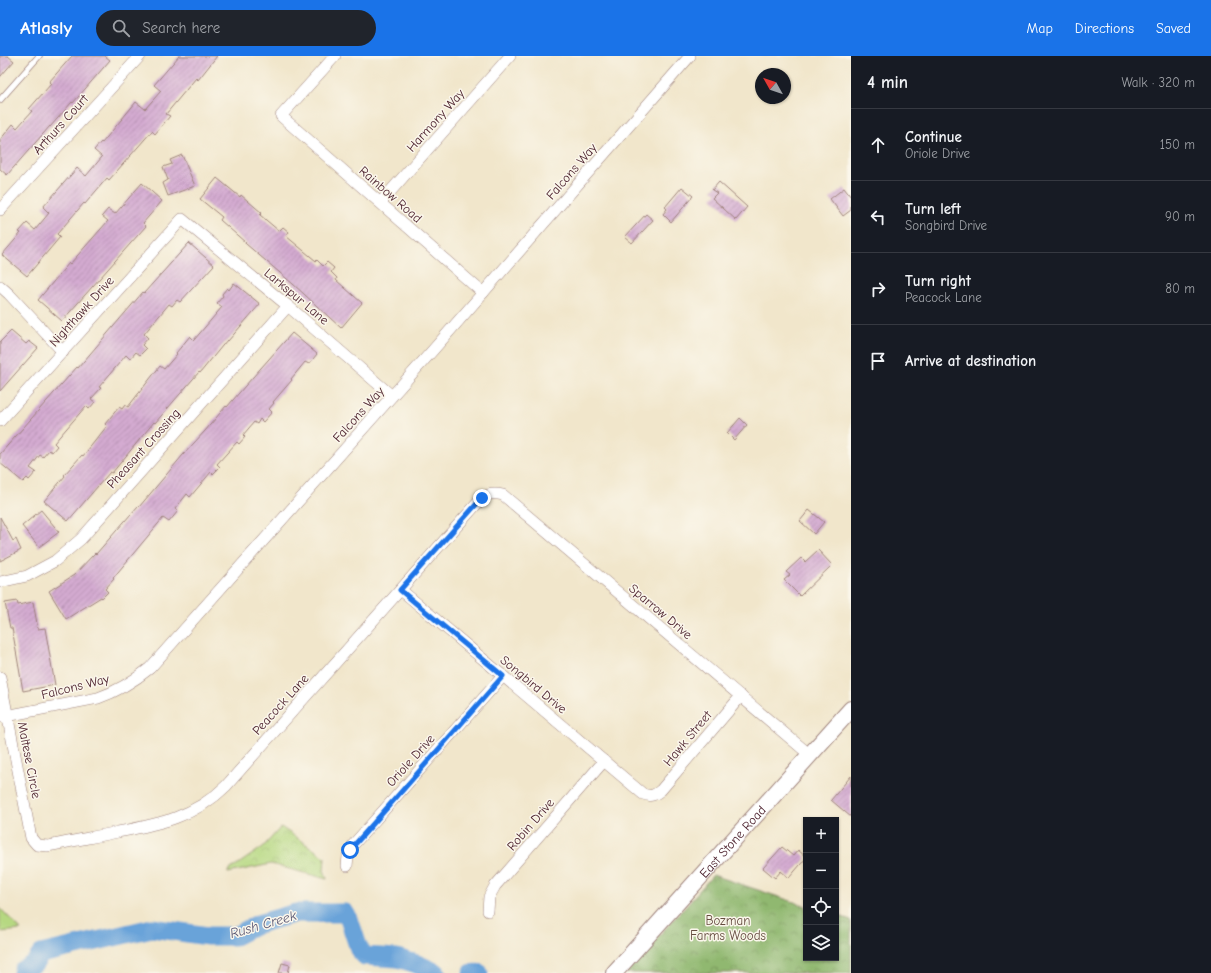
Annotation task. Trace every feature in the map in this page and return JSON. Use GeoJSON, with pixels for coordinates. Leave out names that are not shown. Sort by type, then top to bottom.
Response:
{"type":"FeatureCollection","features":[{"type":"Feature","properties":{"kind":"main road","name":"East Stone Road"},"geometry":{"type":"LineString","coordinates":[[614,973],[851,709]]}},
{"type":"Feature","properties":{"kind":"street","name":"Arthurs Court"},"geometry":{"type":"LineString","coordinates":[[0,210],[140,56]]}},
{"type":"Feature","properties":{"kind":"street","name":"Rainbow Road"},"geometry":{"type":"LineString","coordinates":[[336,56],[281,116],[343,171],[381,202],[483,293]]}},
{"type":"Feature","properties":{"kind":"street","name":"Harmony Way"},"geometry":{"type":"LineString","coordinates":[[381,202],[510,56]]}},
{"type":"Feature","properties":{"kind":"street","name":"Falcons Way"},"geometry":{"type":"LineString","coordinates":[[4,717],[98,698],[113,693],[126,686],[144,673],[167,650],[392,396],[690,56]]}},
{"type":"Feature","properties":{"kind":"street","name":"Larkspur Lane"},"geometry":{"type":"LineString","coordinates":[[182,219],[288,306],[392,396]]}},
{"type":"Feature","properties":{"kind":"street","name":"Nighthawk Drive"},"geometry":{"type":"LineString","coordinates":[[0,421],[182,219]]}},
{"type":"Feature","properties":{"kind":"street"},"geometry":{"type":"LineString","coordinates":[[0,286],[63,352]]}},
{"type":"Feature","properties":{"kind":"street","name":"Pheasant Crossing"},"geometry":{"type":"LineString","coordinates":[[0,582],[27,576],[54,561],[81,538],[288,306]]}},
{"type":"Feature","properties":{"kind":"street","name":"Peacock Lane"},"geometry":{"type":"LineString","coordinates":[[37,845],[48,846],[163,822],[192,811],[217,795],[482,498],[492,493]]}},
{"type":"Feature","properties":{"kind":"street","name":"Sparrow Drive"},"geometry":{"type":"LineString","coordinates":[[492,493],[503,495],[810,755]]}},
{"type":"Feature","properties":{"kind":"street","name":"Songbird Drive"},"geometry":{"type":"LineString","coordinates":[[400,590],[643,794],[652,796]]}},
{"type":"Feature","properties":{"kind":"street","name":"Oriole Drive"},"geometry":{"type":"LineString","coordinates":[[348,866],[348,856],[354,845],[503,676]]}},
{"type":"Feature","properties":{"kind":"street","name":"Maltese Circle"},"geometry":{"type":"LineString","coordinates":[[0,677],[4,717],[31,838],[37,845]]}},
{"type":"Feature","properties":{"kind":"street","name":"Hawk Street"},"geometry":{"type":"LineString","coordinates":[[652,796],[661,790],[740,696]]}},
{"type":"Feature","properties":{"kind":"street","name":"Robin Drive"},"geometry":{"type":"LineString","coordinates":[[488,910],[489,897],[495,886],[604,761]]}},
{"type":"Feature","properties":{"kind":"lane"},"geometry":{"type":"LineString","coordinates":[[0,100],[39,56]]}},
{"type":"Feature","properties":{"kind":"green space"},"geometry":{"type":"Polygon","coordinates":[[[281,827],[325,857],[324,870],[327,879],[271,864],[228,873],[228,871],[263,847],[281,827]]]}},
{"type":"Feature","properties":{"kind":"green space","name":"Bozman Farms Woods"},"geometry":{"type":"Polygon","coordinates":[[[713,875],[803,905],[803,961],[839,961],[839,916],[851,920],[851,973],[626,973],[713,875]]]}},
{"type":"Feature","properties":{"kind":"green space"},"geometry":{"type":"Polygon","coordinates":[[[0,908],[21,930],[0,932],[0,908]]]}},
{"type":"Feature","properties":{"kind":"building"},"geometry":{"type":"Polygon","coordinates":[[[0,56],[8,56],[14,61],[0,77],[0,56]]]}},
{"type":"Feature","properties":{"kind":"building"},"geometry":{"type":"Polygon","coordinates":[[[72,56],[105,56],[110,60],[7,175],[0,169],[0,140],[13,124],[17,128],[32,111],[29,109],[51,84],[49,82],[72,56]]]}},
{"type":"Feature","properties":{"kind":"building"},"geometry":{"type":"Polygon","coordinates":[[[179,56],[217,56],[198,80],[196,78],[166,114],[170,116],[155,134],[152,131],[109,180],[107,178],[57,234],[60,237],[27,276],[2,255],[21,233],[19,232],[27,223],[35,230],[49,213],[43,207],[77,168],[86,176],[102,157],[94,150],[101,142],[102,143],[136,102],[145,109],[161,91],[154,85],[179,56]]]}},
{"type":"Feature","properties":{"kind":"building"},"geometry":{"type":"Polygon","coordinates":[[[182,155],[195,186],[168,196],[163,183],[168,180],[163,167],[172,164],[170,160],[182,155]]]}},
{"type":"Feature","properties":{"kind":"building"},"geometry":{"type":"Polygon","coordinates":[[[217,178],[240,197],[241,195],[262,213],[260,215],[279,231],[283,227],[289,232],[286,236],[316,261],[317,260],[323,266],[327,262],[334,268],[331,272],[337,278],[336,280],[362,303],[341,328],[246,244],[220,220],[222,217],[200,199],[217,178]]]}},
{"type":"Feature","properties":{"kind":"building"},"geometry":{"type":"Polygon","coordinates":[[[719,182],[747,207],[736,220],[712,198],[717,193],[712,190],[719,182]]]}},
{"type":"Feature","properties":{"kind":"building"},"geometry":{"type":"Polygon","coordinates":[[[142,183],[162,201],[143,223],[146,226],[62,321],[38,300],[69,263],[70,264],[108,221],[102,216],[108,209],[115,214],[142,183]]]}},
{"type":"Feature","properties":{"kind":"building"},"geometry":{"type":"Polygon","coordinates":[[[682,187],[693,196],[671,222],[663,214],[667,209],[665,207],[682,187]]]}},
{"type":"Feature","properties":{"kind":"building"},"geometry":{"type":"Polygon","coordinates":[[[844,188],[851,197],[851,210],[843,216],[830,199],[844,188]]]}},
{"type":"Feature","properties":{"kind":"building"},"geometry":{"type":"Polygon","coordinates":[[[646,214],[653,220],[632,243],[625,237],[646,214]]]}},
{"type":"Feature","properties":{"kind":"building"},"geometry":{"type":"Polygon","coordinates":[[[189,243],[214,265],[180,302],[177,300],[172,306],[169,304],[144,334],[148,338],[142,345],[146,349],[140,355],[136,352],[130,359],[126,355],[99,387],[101,388],[91,399],[95,402],[89,409],[86,406],[60,436],[54,443],[57,446],[52,452],[49,450],[43,457],[40,455],[30,468],[36,472],[29,480],[27,478],[23,482],[0,463],[0,454],[77,367],[78,368],[143,292],[144,293],[189,243]]]}},
{"type":"Feature","properties":{"kind":"building"},"geometry":{"type":"Polygon","coordinates":[[[234,283],[260,304],[68,521],[44,501],[65,476],[64,475],[82,455],[83,456],[107,426],[105,424],[119,407],[122,409],[125,405],[128,407],[160,366],[164,369],[190,336],[194,340],[222,307],[217,303],[227,288],[229,290],[234,283]]]}},
{"type":"Feature","properties":{"kind":"building"},"geometry":{"type":"Polygon","coordinates":[[[11,331],[26,344],[29,341],[38,348],[0,391],[0,342],[11,331]]]}},
{"type":"Feature","properties":{"kind":"building"},"geometry":{"type":"Polygon","coordinates":[[[292,333],[317,354],[309,364],[305,362],[273,402],[274,403],[269,409],[272,412],[263,422],[260,419],[257,424],[254,422],[243,435],[245,437],[239,444],[237,442],[217,464],[220,467],[213,474],[211,472],[190,497],[187,494],[175,509],[178,511],[169,522],[163,518],[113,578],[114,579],[105,589],[108,592],[102,598],[101,597],[66,619],[49,591],[74,575],[95,553],[96,554],[292,333]]]}},
{"type":"Feature","properties":{"kind":"building"},"geometry":{"type":"Polygon","coordinates":[[[740,418],[747,425],[734,440],[727,433],[740,418]]]}},
{"type":"Feature","properties":{"kind":"building"},"geometry":{"type":"Polygon","coordinates":[[[41,510],[59,532],[39,547],[22,526],[41,510]]]}},
{"type":"Feature","properties":{"kind":"building"},"geometry":{"type":"Polygon","coordinates":[[[809,510],[824,522],[814,534],[800,521],[809,510]]]}},
{"type":"Feature","properties":{"kind":"building"},"geometry":{"type":"Polygon","coordinates":[[[0,517],[13,541],[16,539],[21,550],[0,561],[0,517]]]}},
{"type":"Feature","properties":{"kind":"building"},"geometry":{"type":"Polygon","coordinates":[[[818,550],[832,565],[800,596],[784,580],[790,575],[786,572],[801,558],[805,562],[818,550]]]}},
{"type":"Feature","properties":{"kind":"building"},"geometry":{"type":"Polygon","coordinates":[[[17,601],[18,605],[33,602],[38,629],[45,628],[55,685],[23,691],[12,628],[10,628],[5,603],[17,601]]]}},
{"type":"Feature","properties":{"kind":"building"},"geometry":{"type":"Polygon","coordinates":[[[851,776],[851,817],[831,800],[851,776]]]}},
{"type":"Feature","properties":{"kind":"building"},"geometry":{"type":"Polygon","coordinates":[[[782,847],[793,856],[798,850],[803,854],[803,862],[789,878],[781,871],[775,878],[763,868],[782,847]]]}},
{"type":"Feature","properties":{"kind":"building"},"geometry":{"type":"Polygon","coordinates":[[[282,963],[290,965],[288,973],[279,973],[282,963]]]}},
{"type":"Feature","properties":{"kind":"waterway","name":"Rush Creek"},"geometry":{"type":"LineString","coordinates":[[22,973],[23,970],[35,963],[41,954],[152,928],[208,936],[235,936],[258,924],[296,913],[345,913],[349,919],[359,949],[365,956],[397,958],[417,964],[437,973]]}},
{"type":"Feature","properties":{"kind":"waterway","name":"Rush Creek"},"geometry":{"type":"LineString","coordinates":[[472,973],[479,973]]}},
{"type":"Feature","properties":{"kind":"route"},"geometry":{"type":"LineString","coordinates":[[350,850],[503,676],[400,590],[482,498]]}}]}
